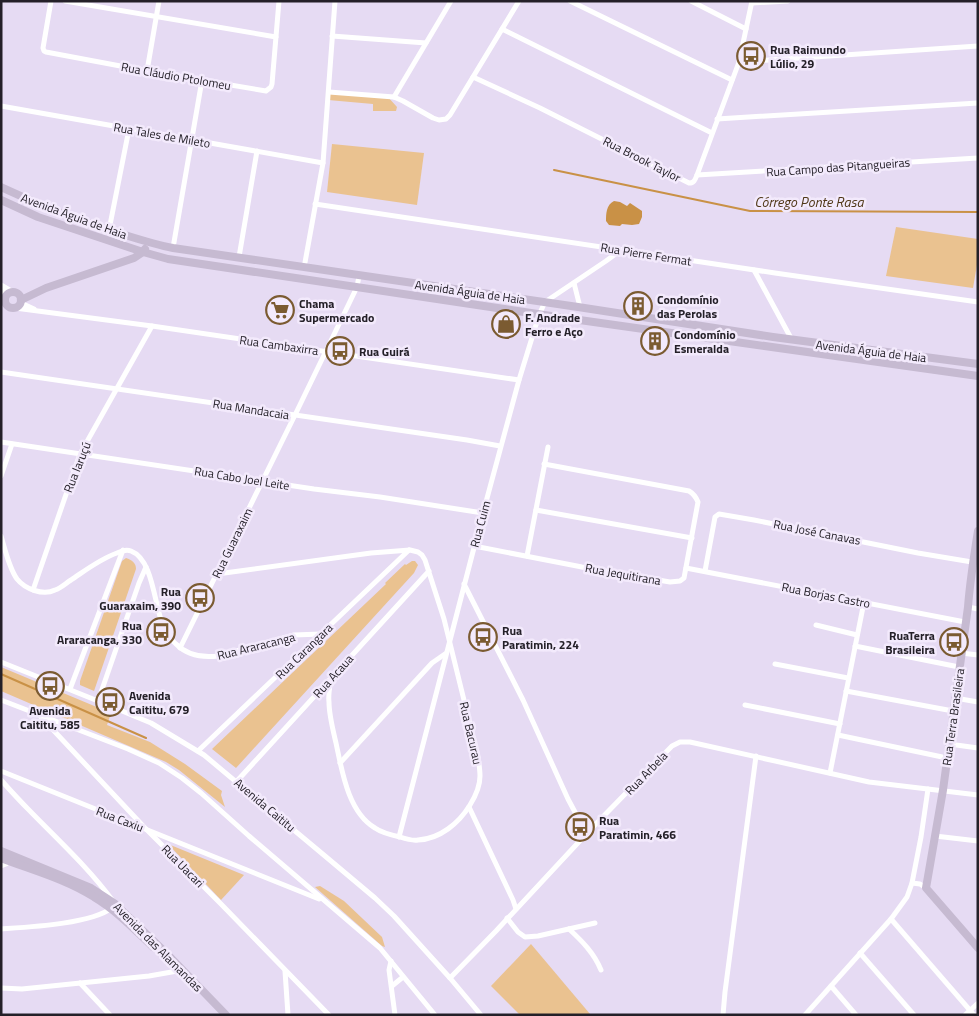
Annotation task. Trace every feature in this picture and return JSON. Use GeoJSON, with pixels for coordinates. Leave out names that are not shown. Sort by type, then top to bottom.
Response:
{"type":"FeatureCollection","features":[{"type":"Feature","properties":{"kind":"main road","name":"Avenida Águia de Haia"},"geometry":{"type":"LineString","coordinates":[[1,188],[31,202],[109,230],[173,248],[580,307],[768,337],[978,364]]}},
{"type":"Feature","properties":{"kind":"main road","name":"Avenida Águia de Haia"},"geometry":{"type":"LineString","coordinates":[[1,200],[38,217],[168,259],[539,315],[978,376]]}},
{"type":"Feature","properties":{"kind":"main road"},"geometry":{"type":"LineString","coordinates":[[11,300],[134,258],[143,252],[147,242]]}},
{"type":"Feature","properties":{"kind":"main road"},"geometry":{"type":"LineString","coordinates":[[761,346],[769,343],[768,337]]}},
{"type":"Feature","properties":{"kind":"main road","name":"Rua Terra Brasileira"},"geometry":{"type":"LineString","coordinates":[[926,888],[943,790],[970,582],[976,562],[978,531]]}},
{"type":"Feature","properties":{"kind":"main road","name":"Avenida das Alamandas"},"geometry":{"type":"LineString","coordinates":[[1,851],[11,859]]}},
{"type":"Feature","properties":{"kind":"main road","name":"Avenida das Alamandas"},"geometry":{"type":"LineString","coordinates":[[1,858],[11,859],[91,888],[113,906],[226,1015]]}},
{"type":"Feature","properties":{"kind":"main road"},"geometry":{"type":"LineString","coordinates":[[926,888],[978,948]]}},
{"type":"Feature","properties":{"kind":"main road","name":"Avenida das Alamandas"},"geometry":{"type":"LineString","coordinates":[[180,970],[219,1015]]}},
{"type":"Feature","properties":{"kind":"street","name":"Rua Cláudio Ptolomeu"},"geometry":{"type":"LineString","coordinates":[[51,1],[43,48],[48,53],[262,91],[269,90],[272,84],[279,1]]}},
{"type":"Feature","properties":{"kind":"street"},"geometry":{"type":"LineString","coordinates":[[65,1],[276,37]]}},
{"type":"Feature","properties":{"kind":"street"},"geometry":{"type":"LineString","coordinates":[[147,71],[159,1]]}},
{"type":"Feature","properties":{"kind":"street"},"geometry":{"type":"LineString","coordinates":[[304,268],[323,163],[335,1]]}},
{"type":"Feature","properties":{"kind":"street"},"geometry":{"type":"LineString","coordinates":[[394,97],[451,1]]}},
{"type":"Feature","properties":{"kind":"street"},"geometry":{"type":"LineString","coordinates":[[329,92],[394,97],[433,118],[439,120],[446,119],[474,77],[519,1]]}},
{"type":"Feature","properties":{"kind":"street"},"geometry":{"type":"LineString","coordinates":[[570,1],[732,80]]}},
{"type":"Feature","properties":{"kind":"street"},"geometry":{"type":"LineString","coordinates":[[691,1],[746,29]]}},
{"type":"Feature","properties":{"kind":"street"},"geometry":{"type":"LineString","coordinates":[[752,2],[788,1]]}},
{"type":"Feature","properties":{"kind":"street","name":"Rua Brook Taylor"},"geometry":{"type":"LineString","coordinates":[[474,77],[689,183],[694,182],[739,62],[752,2]]}},
{"type":"Feature","properties":{"kind":"street"},"geometry":{"type":"LineString","coordinates":[[502,29],[712,132]]}},
{"type":"Feature","properties":{"kind":"street"},"geometry":{"type":"LineString","coordinates":[[332,36],[426,42]]}},
{"type":"Feature","properties":{"kind":"street"},"geometry":{"type":"LineString","coordinates":[[739,62],[978,46]]}},
{"type":"Feature","properties":{"kind":"street"},"geometry":{"type":"LineString","coordinates":[[173,248],[202,80]]}},
{"type":"Feature","properties":{"kind":"street"},"geometry":{"type":"LineString","coordinates":[[718,118],[978,103]]}},
{"type":"Feature","properties":{"kind":"street","name":"Rua Tales de Mileto"},"geometry":{"type":"LineString","coordinates":[[1,106],[323,163]]}},
{"type":"Feature","properties":{"kind":"street"},"geometry":{"type":"LineString","coordinates":[[109,230],[129,129]]}},
{"type":"Feature","properties":{"kind":"street"},"geometry":{"type":"LineString","coordinates":[[238,257],[257,151]]}},
{"type":"Feature","properties":{"kind":"street","name":"Rua Campo das Pitangueiras"},"geometry":{"type":"LineString","coordinates":[[697,176],[978,158]]}},
{"type":"Feature","properties":{"kind":"street","name":"Rua Pierre Fermat"},"geometry":{"type":"LineString","coordinates":[[315,204],[978,302]]}},
{"type":"Feature","properties":{"kind":"street"},"geometry":{"type":"LineString","coordinates":[[544,302],[621,250]]}},
{"type":"Feature","properties":{"kind":"street"},"geometry":{"type":"LineString","coordinates":[[754,270],[792,340]]}},
{"type":"Feature","properties":{"kind":"street","name":"Rua Guaraxaim"},"geometry":{"type":"LineString","coordinates":[[180,648],[326,352],[357,287],[359,276]]}},
{"type":"Feature","properties":{"kind":"street"},"geometry":{"type":"LineString","coordinates":[[574,283],[580,307]]}},
{"type":"Feature","properties":{"kind":"street","name":"Rua Cambaxirra"},"geometry":{"type":"LineString","coordinates":[[1,287],[11,300],[39,312],[152,326],[519,380]]}},
{"type":"Feature","properties":{"kind":"street","name":"Rua Cuim"},"geometry":{"type":"LineString","coordinates":[[399,837],[500,446],[544,302]]}},
{"type":"Feature","properties":{"kind":"street","name":"Rua Iaruçú"},"geometry":{"type":"LineString","coordinates":[[33,590],[80,454],[152,326]]}},
{"type":"Feature","properties":{"kind":"street","name":"Rua Mandacaia"},"geometry":{"type":"LineString","coordinates":[[1,372],[500,446]]}},
{"type":"Feature","properties":{"kind":"street","name":"Rua Cabo Joel Leite"},"geometry":{"type":"LineString","coordinates":[[1,442],[483,513]]}},
{"type":"Feature","properties":{"kind":"street"},"geometry":{"type":"LineString","coordinates":[[1,476],[12,444]]}},
{"type":"Feature","properties":{"kind":"street"},"geometry":{"type":"LineString","coordinates":[[527,556],[548,447]]}},
{"type":"Feature","properties":{"kind":"street"},"geometry":{"type":"LineString","coordinates":[[544,464],[693,493],[698,502],[686,568]]}},
{"type":"Feature","properties":{"kind":"street"},"geometry":{"type":"LineString","coordinates":[[536,510],[692,538]]}},
{"type":"Feature","properties":{"kind":"street","name":"Rua José Canavas"},"geometry":{"type":"LineString","coordinates":[[705,571],[715,517],[721,514],[918,553],[976,562]]}},
{"type":"Feature","properties":{"kind":"street"},"geometry":{"type":"LineString","coordinates":[[1,536],[17,578],[33,590],[44,592],[56,590],[98,562],[123,550],[134,552],[147,566],[139,583],[98,701]]}},
{"type":"Feature","properties":{"kind":"street","name":"Rua Jequitirana"},"geometry":{"type":"LineString","coordinates":[[474,546],[670,582],[680,582],[684,578],[686,568]]}},
{"type":"Feature","properties":{"kind":"street"},"geometry":{"type":"LineString","coordinates":[[70,689],[123,550]]}},
{"type":"Feature","properties":{"kind":"street"},"geometry":{"type":"LineString","coordinates":[[216,574],[371,553],[410,550]]}},
{"type":"Feature","properties":{"kind":"street","name":"Rua Bacurau"},"geometry":{"type":"LineString","coordinates":[[331,679],[329,703],[343,776],[357,810],[364,819],[373,827],[383,832],[417,840],[438,835],[453,826],[469,807],[478,789],[480,771],[478,758],[444,618],[429,571],[422,555],[410,550]]}},
{"type":"Feature","properties":{"kind":"street","name":"Rua Carangara"},"geometry":{"type":"LineString","coordinates":[[198,751],[410,550]]}},
{"type":"Feature","properties":{"kind":"street","name":"Rua Araracanga"},"geometry":{"type":"LineString","coordinates":[[147,566],[160,619],[166,633],[180,648],[197,657],[218,656],[294,635],[321,634]]}},
{"type":"Feature","properties":{"kind":"street","name":"Rua Borjas Castro"},"geometry":{"type":"LineString","coordinates":[[686,568],[966,622]]}},
{"type":"Feature","properties":{"kind":"street","name":"Rua Acaua"},"geometry":{"type":"LineString","coordinates":[[237,782],[429,571]]}},
{"type":"Feature","properties":{"kind":"street"},"geometry":{"type":"LineString","coordinates":[[464,584],[576,814],[589,831]]}},
{"type":"Feature","properties":{"kind":"street"},"geometry":{"type":"LineString","coordinates":[[830,773],[864,602]]}},
{"type":"Feature","properties":{"kind":"street"},"geometry":{"type":"LineString","coordinates":[[968,607],[978,609]]}},
{"type":"Feature","properties":{"kind":"street"},"geometry":{"type":"LineString","coordinates":[[816,625],[857,635]]}},
{"type":"Feature","properties":{"kind":"street"},"geometry":{"type":"LineString","coordinates":[[855,646],[959,667]]}},
{"type":"Feature","properties":{"kind":"street"},"geometry":{"type":"LineString","coordinates":[[961,653],[978,655]]}},
{"type":"Feature","properties":{"kind":"street"},"geometry":{"type":"LineString","coordinates":[[340,762],[432,663],[446,654]]}},
{"type":"Feature","properties":{"kind":"street","name":"Avenida Caititu"},"geometry":{"type":"LineString","coordinates":[[1,662],[151,724],[198,751],[375,898],[394,916],[450,978],[480,1015]]}},
{"type":"Feature","properties":{"kind":"street"},"geometry":{"type":"LineString","coordinates":[[775,664],[848,678]]}},
{"type":"Feature","properties":{"kind":"street"},"geometry":{"type":"LineString","coordinates":[[846,691],[953,711]]}},
{"type":"Feature","properties":{"kind":"street"},"geometry":{"type":"LineString","coordinates":[[955,698],[978,702]]}},
{"type":"Feature","properties":{"kind":"street"},"geometry":{"type":"LineString","coordinates":[[1,700],[128,749],[159,763],[182,778],[380,948],[435,1015]]}},
{"type":"Feature","properties":{"kind":"street"},"geometry":{"type":"LineString","coordinates":[[744,705],[840,724]]}},
{"type":"Feature","properties":{"kind":"street","name":"Rua Uacari"},"geometry":{"type":"LineString","coordinates":[[38,715],[329,1015]]}},
{"type":"Feature","properties":{"kind":"street"},"geometry":{"type":"LineString","coordinates":[[838,735],[947,758]]}},
{"type":"Feature","properties":{"kind":"street","name":"Rua Arbela"},"geometry":{"type":"LineString","coordinates":[[450,978],[589,831],[677,743],[690,742],[869,782],[978,795]]}},
{"type":"Feature","properties":{"kind":"street"},"geometry":{"type":"LineString","coordinates":[[949,744],[978,748]]}},
{"type":"Feature","properties":{"kind":"street"},"geometry":{"type":"LineString","coordinates":[[723,1015],[756,756]]}},
{"type":"Feature","properties":{"kind":"street","name":"Rua Caxiu"},"geometry":{"type":"LineString","coordinates":[[1,771],[325,901]]}},
{"type":"Feature","properties":{"kind":"street"},"geometry":{"type":"LineString","coordinates":[[1,780],[87,869],[102,886],[113,906],[105,912],[90,918],[1,929]]}},
{"type":"Feature","properties":{"kind":"street"},"geometry":{"type":"LineString","coordinates":[[805,1015],[891,919],[907,897],[912,883],[921,837],[928,789]]}},
{"type":"Feature","properties":{"kind":"street"},"geometry":{"type":"LineString","coordinates":[[469,807],[516,909]]}},
{"type":"Feature","properties":{"kind":"street"},"geometry":{"type":"LineString","coordinates":[[935,836],[978,841]]}},
{"type":"Feature","properties":{"kind":"street"},"geometry":{"type":"LineString","coordinates":[[1,866],[11,859]]}},
{"type":"Feature","properties":{"kind":"street"},"geometry":{"type":"LineString","coordinates":[[295,889],[304,883]]}},
{"type":"Feature","properties":{"kind":"street"},"geometry":{"type":"LineString","coordinates":[[912,883],[920,884],[926,888]]}},
{"type":"Feature","properties":{"kind":"street"},"geometry":{"type":"LineString","coordinates":[[508,918],[524,937],[538,936],[595,923]]}},
{"type":"Feature","properties":{"kind":"street"},"geometry":{"type":"LineString","coordinates":[[891,919],[970,1013],[978,1003]]}},
{"type":"Feature","properties":{"kind":"street"},"geometry":{"type":"LineString","coordinates":[[569,929],[587,946],[601,970]]}},
{"type":"Feature","properties":{"kind":"street"},"geometry":{"type":"LineString","coordinates":[[860,954],[914,1015]]}},
{"type":"Feature","properties":{"kind":"street"},"geometry":{"type":"LineString","coordinates":[[391,961],[389,970],[395,1015]]}},
{"type":"Feature","properties":{"kind":"street"},"geometry":{"type":"LineString","coordinates":[[1,988],[22,989],[149,976],[180,970]]}},
{"type":"Feature","properties":{"kind":"street"},"geometry":{"type":"LineString","coordinates":[[285,971],[288,1015]]}},
{"type":"Feature","properties":{"kind":"street"},"geometry":{"type":"LineString","coordinates":[[392,986],[403,977]]}},
{"type":"Feature","properties":{"kind":"street"},"geometry":{"type":"LineString","coordinates":[[80,983],[110,1015]]}},
{"type":"Feature","properties":{"kind":"street"},"geometry":{"type":"LineString","coordinates":[[831,986],[856,1015]]}},
{"type":"Feature","properties":{"kind":"shaded area"},"geometry":{"type":"Polygon","coordinates":[[[329,92],[387,96],[397,107],[396,111],[373,111],[373,104],[328,100],[329,92]]]}},
{"type":"Feature","properties":{"kind":"shaded area"},"geometry":{"type":"Polygon","coordinates":[[[332,144],[424,153],[417,205],[327,192],[332,144]]]}},
{"type":"Feature","properties":{"kind":"shaded area"},"geometry":{"type":"Polygon","coordinates":[[[614,201],[627,206],[630,203],[642,211],[639,224],[609,225],[606,221],[607,210],[614,201]]]}},
{"type":"Feature","properties":{"kind":"shaded area"},"geometry":{"type":"Polygon","coordinates":[[[896,227],[978,239],[978,259],[973,288],[886,276],[896,227]]]}},
{"type":"Feature","properties":{"kind":"shaded area"},"geometry":{"type":"Polygon","coordinates":[[[126,558],[133,562],[136,569],[94,691],[80,685],[80,681],[122,561],[126,558]]]}},
{"type":"Feature","properties":{"kind":"shaded area"},"geometry":{"type":"Polygon","coordinates":[[[415,561],[418,565],[414,573],[236,768],[212,749],[405,564],[415,561]]]}},
{"type":"Feature","properties":{"kind":"shaded area"},"geometry":{"type":"Polygon","coordinates":[[[1,667],[111,713],[107,725],[150,742],[185,764],[222,791],[221,795],[225,807],[179,770],[166,762],[1,691],[1,667]]]}},
{"type":"Feature","properties":{"kind":"shaded area"},"geometry":{"type":"Polygon","coordinates":[[[168,844],[244,875],[221,900],[168,844]]]}},
{"type":"Feature","properties":{"kind":"shaded area"},"geometry":{"type":"Polygon","coordinates":[[[320,886],[344,901],[382,937],[385,947],[315,887],[320,886]]]}},
{"type":"Feature","properties":{"kind":"shaded area"},"geometry":{"type":"Polygon","coordinates":[[[531,944],[590,1014],[520,1015],[491,986],[531,944]]]}},
{"type":"Feature","properties":{"kind":"waterway","name":"Córrego Ponte Rasa"},"geometry":{"type":"LineString","coordinates":[[554,170],[750,211],[978,212]]}},
{"type":"Feature","properties":{"kind":"waterway"},"geometry":{"type":"LineString","coordinates":[[1,674],[146,738]]}},
{"type":"Feature","properties":{"kind":"place","name":"Rua Raimundo Lúlio, 29"},"geometry":{"type":"Point","coordinates":[751,56]}},
{"type":"Feature","properties":{"kind":"place","name":"Condomínio das Perolas"},"geometry":{"type":"Point","coordinates":[638,306]}},
{"type":"Feature","properties":{"kind":"place","name":"Chama Supermercado"},"geometry":{"type":"Point","coordinates":[280,310]}},
{"type":"Feature","properties":{"kind":"place","name":"F. Andrade Ferro e Aço"},"geometry":{"type":"Point","coordinates":[506,324]}},
{"type":"Feature","properties":{"kind":"place","name":"Condomínio Esmeralda"},"geometry":{"type":"Point","coordinates":[655,341]}},
{"type":"Feature","properties":{"kind":"place","name":"Rua Guirá"},"geometry":{"type":"Point","coordinates":[340,351]}},
{"type":"Feature","properties":{"kind":"place","name":"Rua Guaraxaim, 390"},"geometry":{"type":"Point","coordinates":[200,598]}},
{"type":"Feature","properties":{"kind":"place","name":"Rua Araracanga, 330"},"geometry":{"type":"Point","coordinates":[161,632]}},
{"type":"Feature","properties":{"kind":"place","name":"Rua Paratimin, 224"},"geometry":{"type":"Point","coordinates":[483,637]}},
{"type":"Feature","properties":{"kind":"place","name":"RuaTerra Brasileira"},"geometry":{"type":"Point","coordinates":[954,642]}},
{"type":"Feature","properties":{"kind":"place","name":"Avenida Caititu, 585"},"geometry":{"type":"Point","coordinates":[50,686]}},
{"type":"Feature","properties":{"kind":"place","name":"Avenida Caititu, 679"},"geometry":{"type":"Point","coordinates":[110,702]}},
{"type":"Feature","properties":{"kind":"place","name":"Rua Paratimin, 466"},"geometry":{"type":"Point","coordinates":[580,827]}}]}
